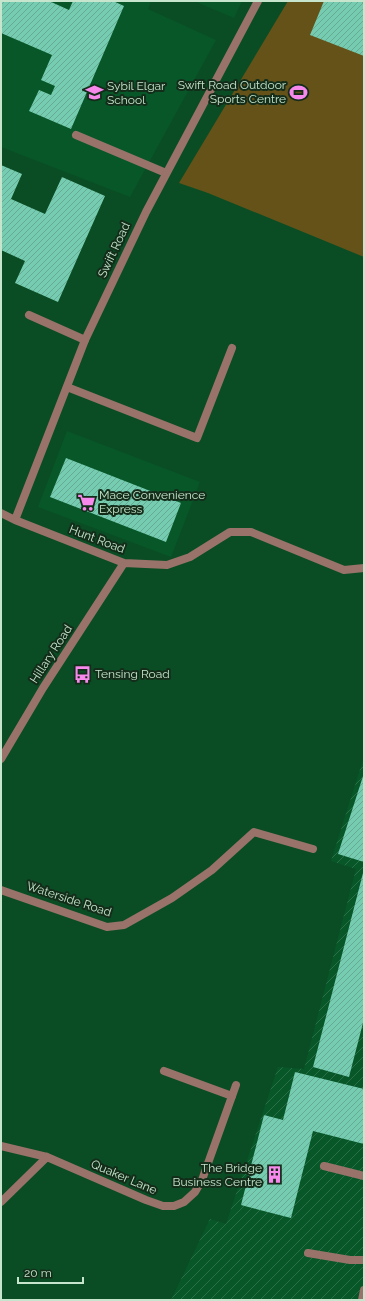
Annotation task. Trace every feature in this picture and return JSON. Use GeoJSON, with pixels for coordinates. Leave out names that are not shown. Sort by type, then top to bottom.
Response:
{"type":"FeatureCollection","features":[{"type":"Feature","properties":{"kind":"street","name":"Swift Road"},"geometry":{"type":"LineString","coordinates":[[15,520],[85,340],[146,212],[258,1]]}},
{"type":"Feature","properties":{"kind":"street"},"geometry":{"type":"LineString","coordinates":[[76,135],[166,173]]}},
{"type":"Feature","properties":{"kind":"street"},"geometry":{"type":"LineString","coordinates":[[29,315],[85,340]]}},
{"type":"Feature","properties":{"kind":"street"},"geometry":{"type":"LineString","coordinates":[[67,387],[197,438],[232,348]]}},
{"type":"Feature","properties":{"kind":"street","name":"Hunt Road"},"geometry":{"type":"LineString","coordinates":[[1,513],[15,520],[124,563],[167,565],[190,557],[230,532],[251,532],[344,570],[364,568]]}},
{"type":"Feature","properties":{"kind":"street","name":"Hillary Road"},"geometry":{"type":"LineString","coordinates":[[1,759],[43,688],[124,563]]}},
{"type":"Feature","properties":{"kind":"street","name":"Waterside Road"},"geometry":{"type":"LineString","coordinates":[[1,890],[107,926],[124,925],[172,898],[212,870],[254,832],[313,849]]}},
{"type":"Feature","properties":{"kind":"street"},"geometry":{"type":"LineString","coordinates":[[164,1071],[232,1096]]}},
{"type":"Feature","properties":{"kind":"street","name":"Quaker Lane"},"geometry":{"type":"LineString","coordinates":[[1,1146],[47,1157],[146,1200],[163,1206],[174,1206],[184,1202],[195,1192],[202,1180],[236,1085]]}},
{"type":"Feature","properties":{"kind":"street"},"geometry":{"type":"LineString","coordinates":[[1,1202],[47,1157]]}},
{"type":"Feature","properties":{"kind":"street"},"geometry":{"type":"LineString","coordinates":[[324,1166],[364,1176]]}},
{"type":"Feature","properties":{"kind":"street"},"geometry":{"type":"LineString","coordinates":[[308,1253],[350,1260],[364,1260]]}},
{"type":"Feature","properties":{"kind":"street"},"geometry":{"type":"LineString","coordinates":[[362,1300],[364,1290]]}},
{"type":"Feature","properties":{"kind":"shaded area","name":"Sybil Elgar School"},"geometry":{"type":"Polygon","coordinates":[[[1,1],[151,1],[148,9],[216,40],[130,197],[1,147],[1,1]]]}},
{"type":"Feature","properties":{"kind":"shaded area"},"geometry":{"type":"Polygon","coordinates":[[[194,1],[242,1],[234,18],[194,1]]]}},
{"type":"Feature","properties":{"kind":"shaded area","name":"Swift Road Outdoor Sports Centre"},"geometry":{"type":"Polygon","coordinates":[[[288,1],[364,1],[364,257],[208,193],[179,183],[288,1]]]}},
{"type":"Feature","properties":{"kind":"shaded area"},"geometry":{"type":"Polygon","coordinates":[[[67,431],[200,482],[171,557],[38,507],[67,431]]]}},
{"type":"Feature","properties":{"kind":"shaded area"},"geometry":{"type":"Polygon","coordinates":[[[364,757],[364,1300],[171,1300],[210,1219],[226,1224],[278,1067],[304,1069],[356,869],[331,861],[364,757]]]}},
{"type":"Feature","properties":{"kind":"building"},"geometry":{"type":"Polygon","coordinates":[[[1,1],[49,1],[69,10],[73,1],[113,1],[124,6],[71,129],[29,111],[39,90],[51,95],[55,86],[41,80],[52,55],[1,33],[1,1]]]}},
{"type":"Feature","properties":{"kind":"building"},"geometry":{"type":"Polygon","coordinates":[[[324,1],[360,1],[364,3],[364,56],[310,35],[324,1]]]}},
{"type":"Feature","properties":{"kind":"building"},"geometry":{"type":"Polygon","coordinates":[[[1,165],[22,174],[11,199],[45,214],[62,177],[105,196],[58,302],[15,283],[25,261],[1,250],[1,165]]]}},
{"type":"Feature","properties":{"kind":"building"},"geometry":{"type":"Polygon","coordinates":[[[66,458],[181,503],[166,542],[50,497],[66,458]]]}},
{"type":"Feature","properties":{"kind":"building"},"geometry":{"type":"Polygon","coordinates":[[[364,773],[364,862],[338,854],[364,773]]]}},
{"type":"Feature","properties":{"kind":"building"},"geometry":{"type":"Polygon","coordinates":[[[363,873],[364,1019],[349,1077],[313,1067],[363,873]]]}},
{"type":"Feature","properties":{"kind":"building","name":"The Bridge Business Centre"},"geometry":{"type":"Polygon","coordinates":[[[295,1072],[364,1089],[364,1144],[313,1131],[291,1218],[241,1205],[264,1115],[283,1120],[295,1072]]]}},
{"type":"Feature","properties":{"kind":"place","name":"Swift Road Outdoor Sports Centre"},"geometry":{"type":"Point","coordinates":[299,92]}},
{"type":"Feature","properties":{"kind":"place","name":"Sybil Elgar School"},"geometry":{"type":"Point","coordinates":[94,93]}},
{"type":"Feature","properties":{"kind":"place","name":"Mace Convenience Express"},"geometry":{"type":"Point","coordinates":[86,502]}},
{"type":"Feature","properties":{"kind":"place","name":"Tensing Road"},"geometry":{"type":"Point","coordinates":[82,674]}},
{"type":"Feature","properties":{"kind":"place","name":"The Bridge Business Centre"},"geometry":{"type":"Point","coordinates":[275,1175]}}]}
